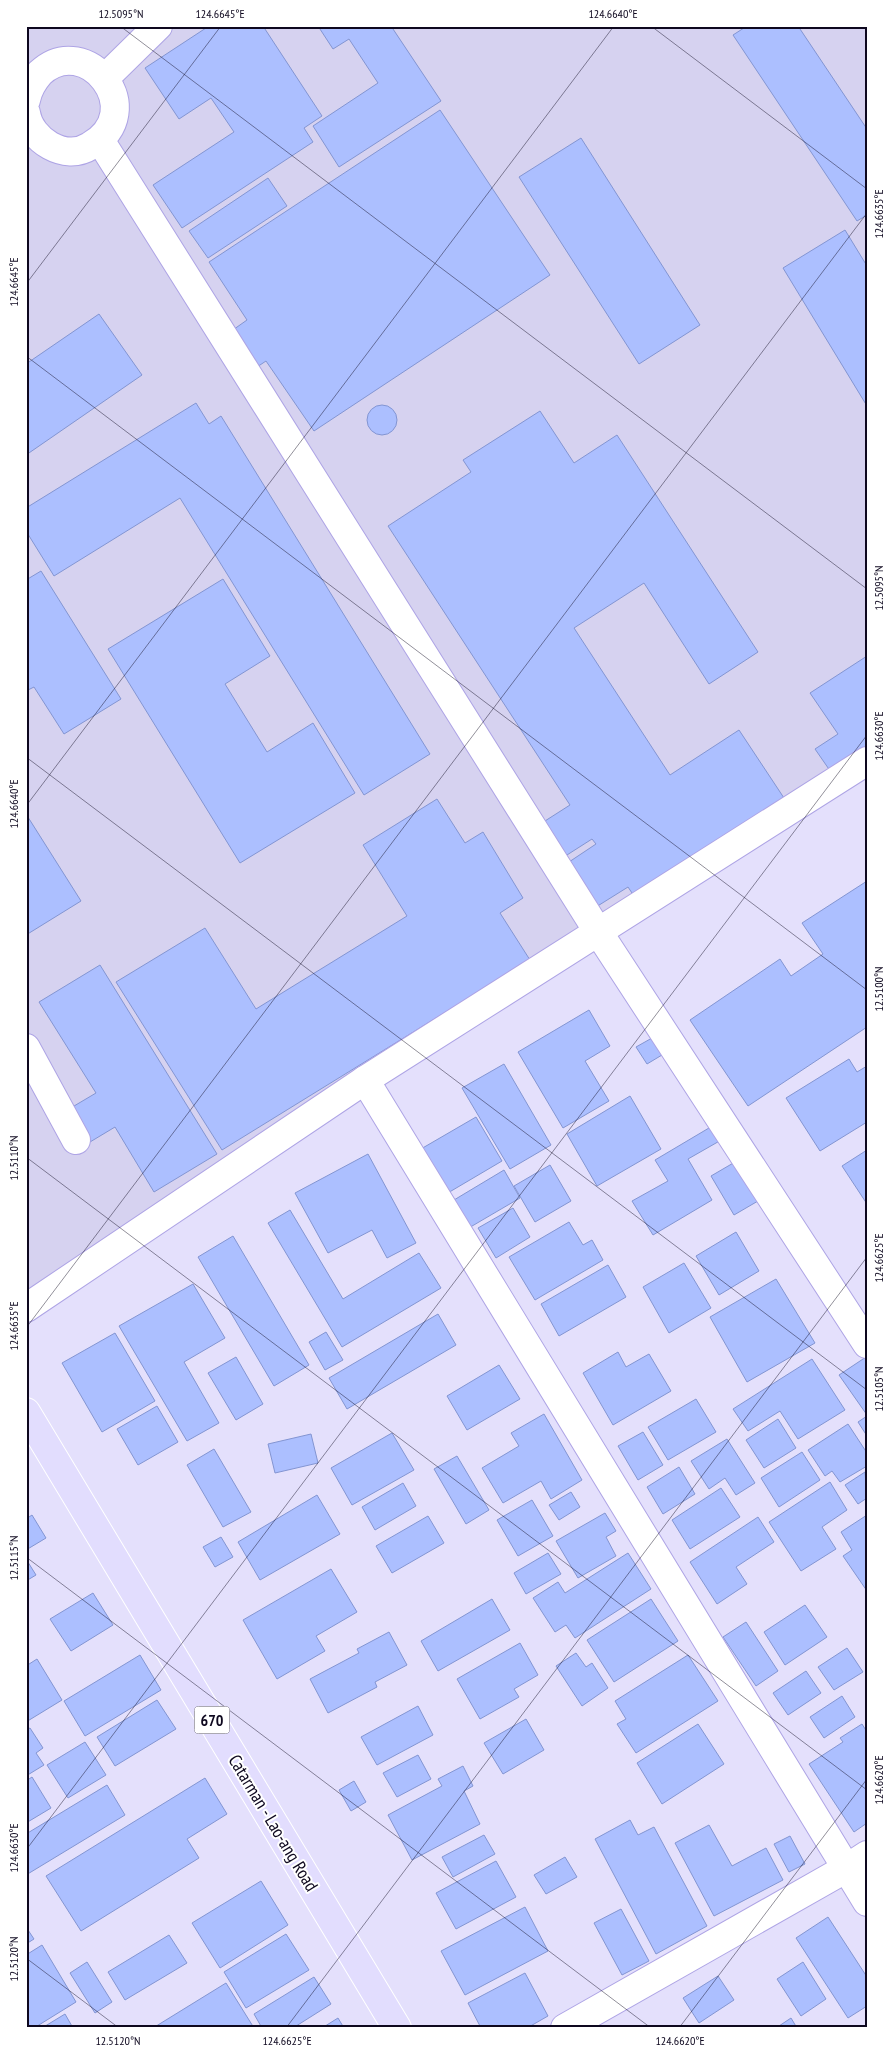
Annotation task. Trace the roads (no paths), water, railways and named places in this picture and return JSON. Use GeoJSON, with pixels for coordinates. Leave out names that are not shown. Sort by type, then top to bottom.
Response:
{"type":"FeatureCollection","features":[{"type":"Feature","properties":{"kind":"main road","name":"Catarman - Lao-ang Road"},"geometry":{"type":"LineString","coordinates":[[26,1412],[397,2028]]}},
{"type":"Feature","properties":{"kind":"street"},"geometry":{"type":"LineString","coordinates":[[100,74],[132,26]]}},
{"type":"Feature","properties":{"kind":"street"},"geometry":{"type":"LineString","coordinates":[[100,74],[158,26]]}},
{"type":"Feature","properties":{"kind":"street"},"geometry":{"type":"LineString","coordinates":[[60,62],[75,62],[100,74],[115,100],[114,115],[109,129],[100,140],[88,148],[74,151],[59,150],[29,125],[28,91],[35,78],[46,68],[60,62]]}},
{"type":"Feature","properties":{"kind":"street"},"geometry":{"type":"LineString","coordinates":[[100,140],[597,930],[867,1344]]}},
{"type":"Feature","properties":{"kind":"street"},"geometry":{"type":"LineString","coordinates":[[26,1308],[364,1080],[597,930],[867,761]]}},
{"type":"Feature","properties":{"kind":"street"},"geometry":{"type":"LineString","coordinates":[[26,1048],[76,1140]]}},
{"type":"Feature","properties":{"kind":"street"},"geometry":{"type":"LineString","coordinates":[[364,1080],[857,1862],[867,1902]]}},
{"type":"Feature","properties":{"kind":"street"},"geometry":{"type":"LineString","coordinates":[[564,2028],[857,1862]]}}]}
